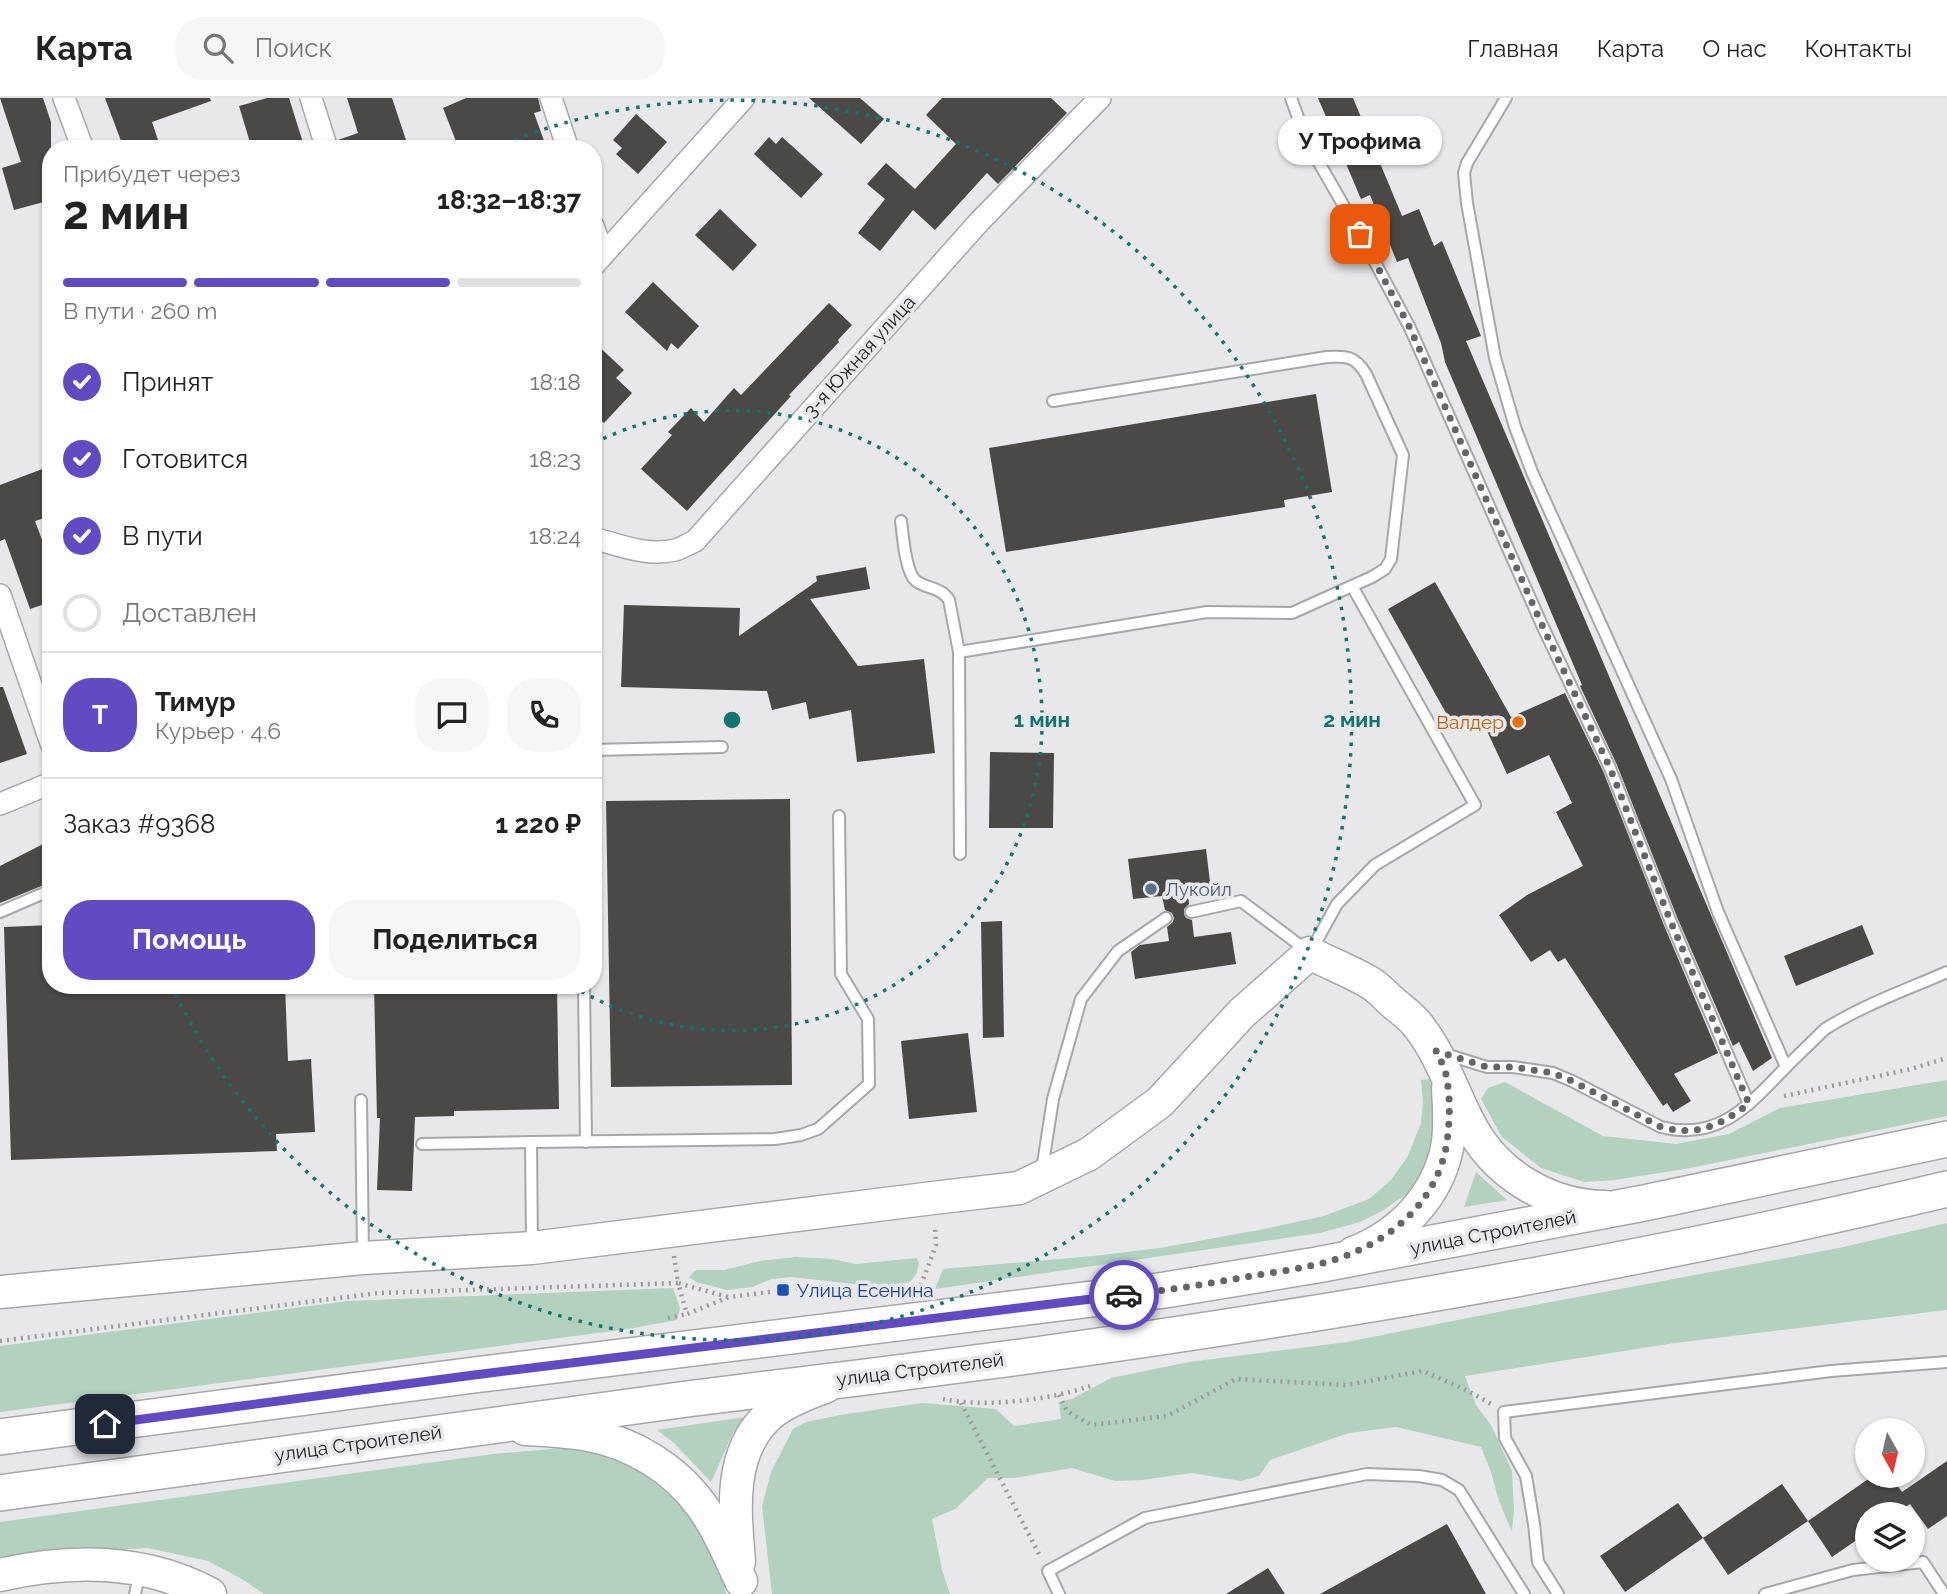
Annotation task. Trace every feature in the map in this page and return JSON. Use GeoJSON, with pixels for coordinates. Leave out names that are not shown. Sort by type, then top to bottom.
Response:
{"type":"FeatureCollection","features":[{"type":"Feature","properties":{"kind":"main road","name":"улица Строителей"},"geometry":{"type":"LineString","coordinates":[[0,1437],[1165,1290],[1317,1265],[1644,1203],[1947,1139]]}},
{"type":"Feature","properties":{"kind":"main road","name":"улица Строителей"},"geometry":{"type":"LineString","coordinates":[[0,1493],[472,1427],[1022,1357],[1301,1316],[1515,1280],[1835,1216],[1947,1189]]}},
{"type":"Feature","properties":{"kind":"street"},"geometry":{"type":"LineString","coordinates":[[64,98],[80,140]]}},
{"type":"Feature","properties":{"kind":"street"},"geometry":{"type":"LineString","coordinates":[[311,98],[324,140]]}},
{"type":"Feature","properties":{"kind":"street"},"geometry":{"type":"LineString","coordinates":[[551,98],[565,140]]}},
{"type":"Feature","properties":{"kind":"street"},"geometry":{"type":"LineString","coordinates":[[602,256],[744,98]]}},
{"type":"Feature","properties":{"kind":"street","name":"3-я Южная улица"},"geometry":{"type":"LineString","coordinates":[[602,540],[656,552],[676,550],[695,541],[979,222],[1100,98]]}},
{"type":"Feature","properties":{"kind":"street"},"geometry":{"type":"LineString","coordinates":[[0,595],[42,717]]}},
{"type":"Feature","properties":{"kind":"street"},"geometry":{"type":"LineString","coordinates":[[0,804],[42,787]]}},
{"type":"Feature","properties":{"kind":"street"},"geometry":{"type":"LineString","coordinates":[[0,1292],[363,1258],[532,1248],[1018,1188],[1089,1154],[1160,1102],[1242,1013],[1310,954],[1372,984],[1415,1021],[1441,1062],[1479,1140],[1502,1166],[1528,1186],[1553,1198],[1582,1205],[1621,1206],[1644,1203]]}},
{"type":"Feature","properties":{"kind":"street"},"geometry":{"type":"LineString","coordinates":[[1317,1265],[1357,1251],[1398,1228],[1426,1198],[1436,1182],[1447,1147],[1450,1114],[1441,1062]]}},
{"type":"Feature","properties":{"kind":"street"},"geometry":{"type":"LineString","coordinates":[[741,1588],[735,1504],[737,1477],[755,1432],[768,1416],[788,1403],[853,1377]]}},
{"type":"Feature","properties":{"kind":"street"},"geometry":{"type":"LineString","coordinates":[[472,1427],[590,1435],[615,1442],[654,1461],[701,1504],[717,1529],[741,1588]]}},
{"type":"Feature","properties":{"kind":"street"},"geometry":{"type":"LineString","coordinates":[[0,1576],[34,1569],[89,1564],[138,1581],[181,1580],[210,1594]]}},
{"type":"Feature","properties":{"kind":"lane"},"geometry":{"type":"LineString","coordinates":[[1291,98],[1307,142],[1410,328],[1542,625],[1610,768],[1670,920],[1749,1104]]}},
{"type":"Feature","properties":{"kind":"lane"},"geometry":{"type":"LineString","coordinates":[[1506,98],[1467,163],[1464,173],[1471,229],[1503,390],[1523,449],[1671,779],[1710,893],[1786,1067]]}},
{"type":"Feature","properties":{"kind":"lane"},"geometry":{"type":"LineString","coordinates":[[959,652],[1207,612],[1292,613],[1372,577],[1385,569],[1391,559],[1403,455],[1366,374],[1359,363],[1346,356],[1053,401]]}},
{"type":"Feature","properties":{"kind":"lane"},"geometry":{"type":"LineString","coordinates":[[901,521],[910,572],[915,580],[945,593],[950,600],[959,652],[960,854]]}},
{"type":"Feature","properties":{"kind":"lane"},"geometry":{"type":"LineString","coordinates":[[1191,912],[1241,901],[1310,954],[1337,904],[1375,865],[1475,805],[1352,586]]}},
{"type":"Feature","properties":{"kind":"lane"},"geometry":{"type":"LineString","coordinates":[[602,750],[722,747]]}},
{"type":"Feature","properties":{"kind":"lane"},"geometry":{"type":"LineString","coordinates":[[422,1144],[775,1139],[818,1129],[869,1084],[868,1019],[841,974],[839,816]]}},
{"type":"Feature","properties":{"kind":"lane"},"geometry":{"type":"LineString","coordinates":[[0,912],[42,894]]}},
{"type":"Feature","properties":{"kind":"lane"},"geometry":{"type":"LineString","coordinates":[[1041,1177],[1053,1099],[1082,999],[1118,951],[1166,918]]}},
{"type":"Feature","properties":{"kind":"lane"},"geometry":{"type":"LineString","coordinates":[[1441,1062],[1553,1073],[1661,1127],[1699,1130],[1725,1120],[1749,1104],[1825,1029],[1854,1011],[1947,972]]}},
{"type":"Feature","properties":{"kind":"lane"},"geometry":{"type":"LineString","coordinates":[[584,994],[586,1142]]}},
{"type":"Feature","properties":{"kind":"lane"},"geometry":{"type":"LineString","coordinates":[[360,1100],[363,1258]]}},
{"type":"Feature","properties":{"kind":"lane"},"geometry":{"type":"LineString","coordinates":[[531,1142],[532,1248]]}},
{"type":"Feature","properties":{"kind":"lane"},"geometry":{"type":"LineString","coordinates":[[1558,1594],[1538,1562],[1526,1476],[1505,1438],[1504,1412],[1831,1371],[1947,1362]]}},
{"type":"Feature","properties":{"kind":"lane"},"geometry":{"type":"LineString","coordinates":[[1059,1594],[1048,1571],[1145,1518],[1367,1474],[1419,1476],[1442,1480],[1459,1490],[1524,1594]]}},
{"type":"Feature","properties":{"kind":"lane"},"geometry":{"type":"LineString","coordinates":[[1765,1594],[1853,1570],[1923,1562],[1944,1594]]}},
{"type":"Feature","properties":{"kind":"path"},"geometry":{"type":"LineString","coordinates":[[1749,1104],[1910,1069],[1947,1058]]}},
{"type":"Feature","properties":{"kind":"path"},"geometry":{"type":"LineString","coordinates":[[671,1231],[678,1283],[687,1314],[729,1297],[811,1287],[880,1292],[921,1285],[936,1245],[933,1198]]}},
{"type":"Feature","properties":{"kind":"path"},"geometry":{"type":"LineString","coordinates":[[0,1341],[378,1293],[678,1283],[729,1297]]}},
{"type":"Feature","properties":{"kind":"path"},"geometry":{"type":"LineString","coordinates":[[1059,1395],[1067,1411],[1091,1425],[1167,1416],[1236,1380],[1346,1385],[1423,1371],[1468,1391],[1504,1412]]}},
{"type":"Feature","properties":{"kind":"path"},"geometry":{"type":"LineString","coordinates":[[935,1398],[961,1403],[1002,1401],[1059,1395],[1090,1387]]}},
{"type":"Feature","properties":{"kind":"path"},"geometry":{"type":"LineString","coordinates":[[961,1403],[1048,1571]]}},
{"type":"Feature","properties":{"kind":"green space"},"geometry":{"type":"Polygon","coordinates":[[[1429,1079],[1437,1099],[1431,1169],[1408,1193],[1360,1222],[1320,1233],[935,1289],[943,1269],[1160,1248],[1324,1216],[1369,1199],[1391,1180],[1408,1156],[1421,1123],[1421,1080],[1429,1079]]]}},
{"type":"Feature","properties":{"kind":"green space"},"geometry":{"type":"Polygon","coordinates":[[[1947,1080],[1947,1116],[1685,1169],[1584,1182],[1541,1168],[1502,1137],[1481,1099],[1488,1088],[1505,1082],[1603,1136],[1676,1144],[1729,1134],[1780,1108],[1947,1080]]]}},
{"type":"Feature","properties":{"kind":"green space"},"geometry":{"type":"Polygon","coordinates":[[[1476,1172],[1507,1200],[1464,1207],[1476,1172]]]}},
{"type":"Feature","properties":{"kind":"green space"},"geometry":{"type":"Polygon","coordinates":[[[1947,1223],[1947,1310],[1675,1343],[1465,1376],[1476,1405],[1491,1425],[1512,1471],[1512,1532],[1481,1447],[1396,1427],[1349,1433],[1270,1460],[1259,1476],[1241,1481],[1192,1473],[1115,1481],[1072,1468],[1014,1478],[988,1478],[955,1509],[932,1519],[942,1570],[950,1594],[772,1594],[762,1506],[771,1472],[793,1429],[806,1422],[922,1403],[996,1409],[1014,1426],[1061,1419],[1059,1402],[1072,1399],[1111,1378],[1189,1362],[1347,1342],[1839,1248],[1947,1223]]]}},
{"type":"Feature","properties":{"kind":"green space"},"geometry":{"type":"Polygon","coordinates":[[[796,1257],[832,1259],[856,1264],[917,1258],[919,1263],[917,1273],[910,1282],[880,1287],[792,1277],[727,1290],[696,1282],[689,1277],[696,1270],[724,1270],[760,1261],[796,1257]]]}},
{"type":"Feature","properties":{"kind":"green space"},"geometry":{"type":"Polygon","coordinates":[[[673,1288],[680,1308],[677,1320],[628,1329],[0,1412],[0,1346],[348,1301],[673,1288]]]}},
{"type":"Feature","properties":{"kind":"green space"},"geometry":{"type":"Polygon","coordinates":[[[745,1417],[733,1433],[711,1482],[674,1443],[657,1430],[745,1417]]]}},
{"type":"Feature","properties":{"kind":"green space"},"geometry":{"type":"Polygon","coordinates":[[[564,1448],[617,1459],[660,1487],[688,1514],[709,1543],[718,1562],[726,1594],[264,1594],[208,1561],[148,1548],[44,1554],[0,1561],[0,1522],[493,1454],[564,1448]]]}},
{"type":"Feature","properties":{"kind":"building"},"geometry":{"type":"Polygon","coordinates":[[[0,98],[43,98],[51,122],[51,140],[42,140],[42,202],[14,210],[2,168],[21,162],[0,98]]]}},
{"type":"Feature","properties":{"kind":"building"},"geometry":{"type":"Polygon","coordinates":[[[105,98],[210,98],[211,101],[152,122],[158,140],[121,140],[105,98]]]}},
{"type":"Feature","properties":{"kind":"building"},"geometry":{"type":"Polygon","coordinates":[[[267,98],[289,98],[302,140],[249,140],[239,106],[267,98]]]}},
{"type":"Feature","properties":{"kind":"building"},"geometry":{"type":"Polygon","coordinates":[[[347,98],[392,98],[406,140],[338,140],[358,133],[347,98]]]}},
{"type":"Feature","properties":{"kind":"building"},"geometry":{"type":"Polygon","coordinates":[[[466,98],[538,98],[541,111],[534,113],[544,140],[455,140],[443,108],[466,98]]]}},
{"type":"Feature","properties":{"kind":"building"},"geometry":{"type":"Polygon","coordinates":[[[809,98],[860,98],[884,119],[861,144],[809,98]]]}},
{"type":"Feature","properties":{"kind":"building"},"geometry":{"type":"Polygon","coordinates":[[[942,98],[1051,98],[1067,113],[998,184],[987,173],[935,230],[913,210],[880,251],[858,233],[885,199],[867,184],[886,163],[915,189],[956,144],[926,115],[942,98]]]}},
{"type":"Feature","properties":{"kind":"building"},"geometry":{"type":"Polygon","coordinates":[[[1318,98],[1353,98],[1402,216],[1419,209],[1434,246],[1442,241],[1481,336],[1466,341],[1772,1058],[1753,1071],[1739,1042],[1733,1046],[1677,917],[1617,765],[1580,686],[1582,685],[1445,362],[1441,343],[1408,258],[1397,262],[1370,195],[1361,199],[1318,98]]]}},
{"type":"Feature","properties":{"kind":"building"},"geometry":{"type":"Polygon","coordinates":[[[636,114],[667,142],[638,174],[616,154],[622,148],[613,140],[636,114]]]}},
{"type":"Feature","properties":{"kind":"building"},"geometry":{"type":"Polygon","coordinates":[[[769,137],[776,144],[782,137],[823,174],[801,198],[754,154],[769,137]]]}},
{"type":"Feature","properties":{"kind":"building"},"geometry":{"type":"Polygon","coordinates":[[[720,209],[757,245],[733,271],[695,235],[720,209]]]}},
{"type":"Feature","properties":{"kind":"building"},"geometry":{"type":"Polygon","coordinates":[[[653,282],[699,326],[678,349],[671,343],[667,351],[625,312],[653,282]]]}},
{"type":"Feature","properties":{"kind":"building"},"geometry":{"type":"Polygon","coordinates":[[[829,303],[852,325],[687,511],[641,469],[672,435],[668,432],[691,408],[704,422],[734,388],[741,395],[829,303]]]}},
{"type":"Feature","properties":{"kind":"building"},"geometry":{"type":"Polygon","coordinates":[[[602,349],[624,370],[616,378],[632,393],[604,423],[602,349]]]}},
{"type":"Feature","properties":{"kind":"building"},"geometry":{"type":"Polygon","coordinates":[[[1316,394],[1332,492],[1284,500],[1285,507],[1006,552],[989,448],[1316,394]]]}},
{"type":"Feature","properties":{"kind":"building"},"geometry":{"type":"Polygon","coordinates":[[[42,469],[42,519],[35,521],[42,540],[42,605],[30,609],[5,539],[0,541],[0,485],[42,469]]]}},
{"type":"Feature","properties":{"kind":"building"},"geometry":{"type":"Polygon","coordinates":[[[866,567],[870,589],[810,599],[858,666],[924,659],[935,753],[857,762],[851,710],[809,719],[806,702],[772,710],[767,691],[621,687],[624,605],[740,608],[739,636],[817,581],[816,576],[866,567]]]}},
{"type":"Feature","properties":{"kind":"building"},"geometry":{"type":"Polygon","coordinates":[[[1435,582],[1511,717],[1565,693],[1603,771],[1718,1053],[1674,1074],[1691,1101],[1673,1112],[1667,1103],[1663,1106],[1565,958],[1558,962],[1550,950],[1531,962],[1499,915],[1527,895],[1583,866],[1556,812],[1572,803],[1549,755],[1507,774],[1481,718],[1456,731],[1388,609],[1435,582]]]}},
{"type":"Feature","properties":{"kind":"building"},"geometry":{"type":"Polygon","coordinates":[[[0,687],[3,687],[27,754],[0,763],[0,687]]]}},
{"type":"Feature","properties":{"kind":"building"},"geometry":{"type":"Polygon","coordinates":[[[990,752],[1054,753],[1053,828],[989,828],[990,752]]]}},
{"type":"Feature","properties":{"kind":"building"},"geometry":{"type":"Polygon","coordinates":[[[790,799],[792,1085],[611,1087],[606,801],[790,799]]]}},
{"type":"Feature","properties":{"kind":"building"},"geometry":{"type":"Polygon","coordinates":[[[42,845],[42,886],[0,903],[0,866],[42,845]]]}},
{"type":"Feature","properties":{"kind":"building"},"geometry":{"type":"Polygon","coordinates":[[[1206,849],[1211,890],[1188,893],[1189,904],[1184,909],[1184,914],[1192,920],[1194,937],[1231,932],[1236,964],[1135,979],[1131,952],[1140,945],[1169,941],[1167,927],[1174,918],[1172,913],[1165,910],[1162,896],[1133,899],[1128,859],[1206,849]]]}},
{"type":"Feature","properties":{"kind":"building"},"geometry":{"type":"Polygon","coordinates":[[[1002,921],[1004,1037],[983,1038],[981,922],[1002,921]]]}},
{"type":"Feature","properties":{"kind":"building"},"geometry":{"type":"Polygon","coordinates":[[[42,925],[42,994],[285,994],[288,1061],[311,1059],[315,1132],[276,1134],[277,1151],[11,1160],[4,927],[42,925]]]}},
{"type":"Feature","properties":{"kind":"building"},"geometry":{"type":"Polygon","coordinates":[[[1862,925],[1874,954],[1796,986],[1784,956],[1862,925]]]}},
{"type":"Feature","properties":{"kind":"building"},"geometry":{"type":"Polygon","coordinates":[[[374,994],[557,994],[559,1109],[454,1111],[454,1116],[415,1117],[412,1191],[377,1190],[380,1118],[377,1118],[374,994]]]}},
{"type":"Feature","properties":{"kind":"building"},"geometry":{"type":"Polygon","coordinates":[[[968,1033],[977,1112],[909,1119],[901,1041],[968,1033]]]}},
{"type":"Feature","properties":{"kind":"building"},"geometry":{"type":"Polygon","coordinates":[[[1947,1461],[1947,1516],[1928,1529],[1925,1525],[1925,1502],[1855,1502],[1855,1541],[1832,1557],[1808,1521],[1855,1488],[1899,1488],[1902,1492],[1908,1488],[1925,1488],[1925,1476],[1947,1461]]]}},
{"type":"Feature","properties":{"kind":"building"},"geometry":{"type":"Polygon","coordinates":[[[1782,1484],[1808,1521],[1728,1575],[1703,1538],[1782,1484]]]}},
{"type":"Feature","properties":{"kind":"building"},"geometry":{"type":"Polygon","coordinates":[[[1678,1503],[1703,1538],[1625,1592],[1600,1556],[1678,1503]]]}},
{"type":"Feature","properties":{"kind":"building"},"geometry":{"type":"Polygon","coordinates":[[[1447,1524],[1486,1594],[1320,1594],[1447,1524]]]}},
{"type":"Feature","properties":{"kind":"building"},"geometry":{"type":"Polygon","coordinates":[[[1268,1568],[1285,1594],[1226,1594],[1268,1568]]]}},
{"type":"Feature","properties":{"kind":"way so far"},"geometry":{"type":"LineString","coordinates":[[1124,1295],[1317,1265],[1357,1251],[1398,1228],[1413,1214],[1436,1182],[1447,1147],[1450,1114],[1446,1073],[1436,1051],[1487,1067],[1513,1067],[1553,1073],[1661,1127],[1674,1130],[1711,1127],[1749,1104],[1670,920],[1610,768],[1542,625],[1410,328],[1360,234]]}},
{"type":"Feature","properties":{"kind":"place","name":"У Трофима"},"geometry":{"type":"Point","coordinates":[1360,234]}},
{"type":"Feature","properties":{"kind":"place","name":"Валдер"},"geometry":{"type":"Point","coordinates":[1518,722]}},
{"type":"Feature","properties":{"kind":"place","name":"Лукойл"},"geometry":{"type":"Point","coordinates":[1151,889]}},
{"type":"Feature","properties":{"kind":"place","name":"Улица Есенина"},"geometry":{"type":"Point","coordinates":[783,1290]}},
{"type":"Feature","properties":{"kind":"route"},"geometry":{"type":"LineString","coordinates":[[105,1424],[474,1375],[1124,1295]]}}]}
